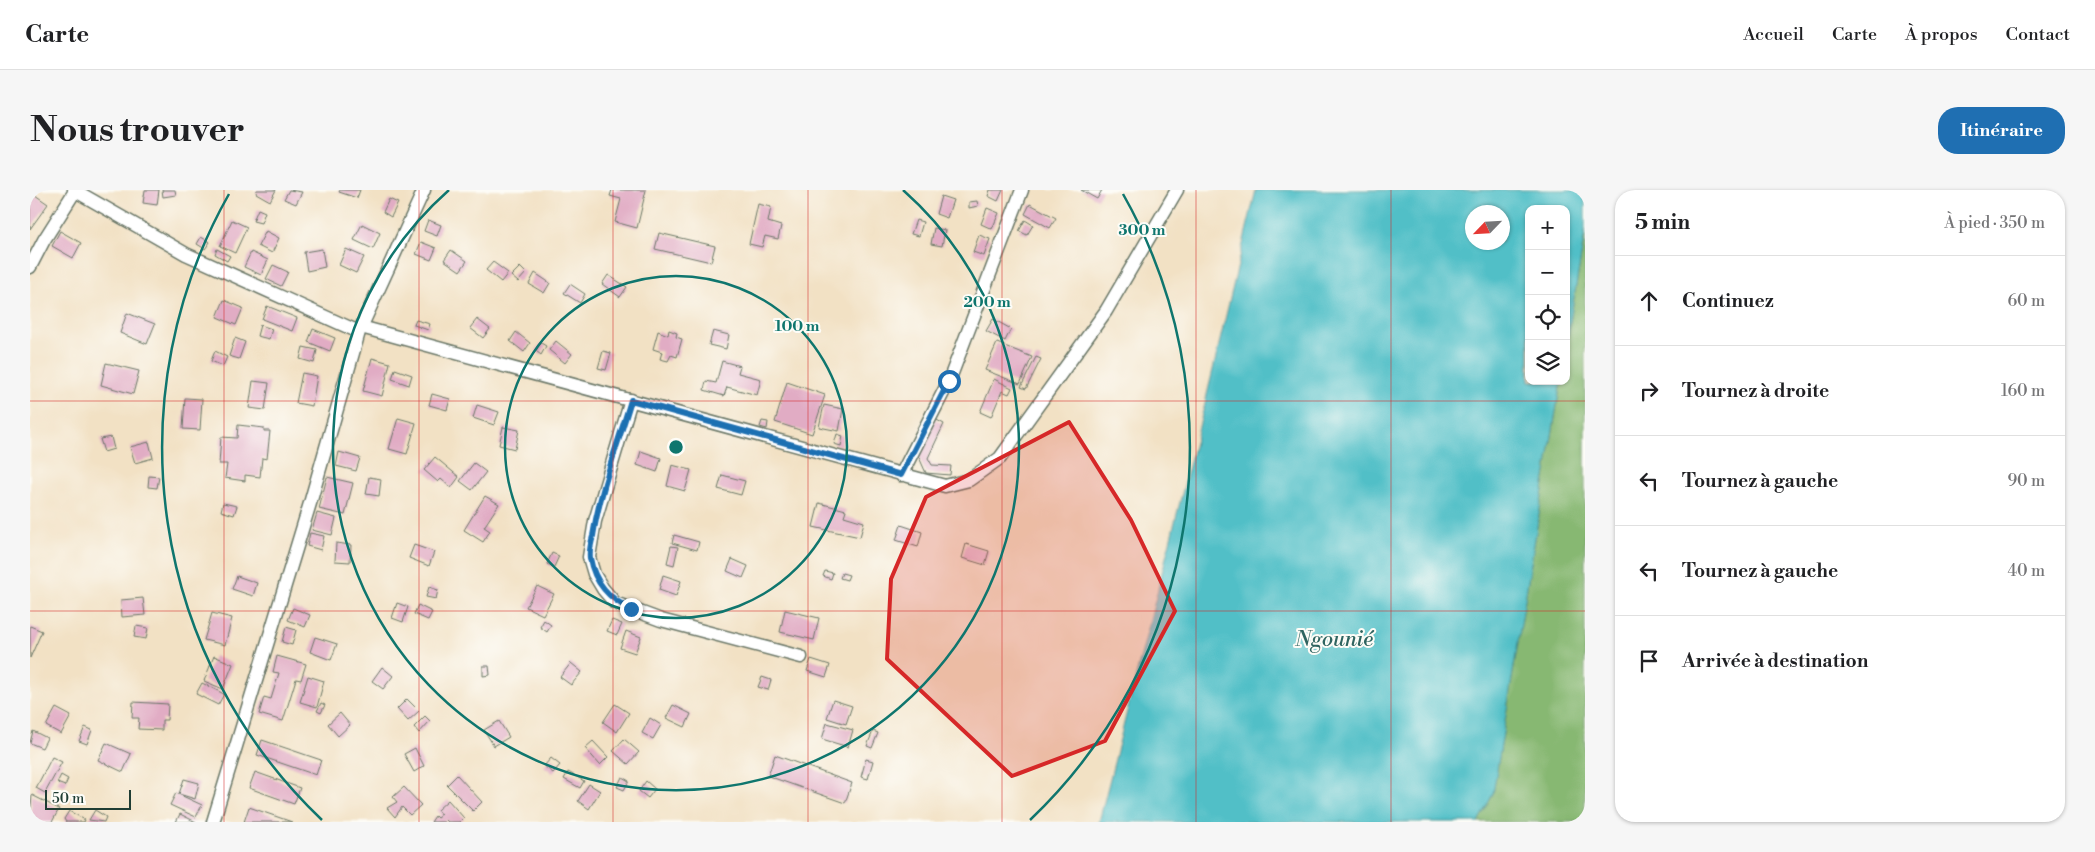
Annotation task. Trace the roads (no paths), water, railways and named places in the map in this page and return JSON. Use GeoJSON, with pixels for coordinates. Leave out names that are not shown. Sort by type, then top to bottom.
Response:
{"type":"FeatureCollection","features":[{"type":"Feature","properties":{"kind":"street"},"geometry":{"type":"LineString","coordinates":[[213,822],[360,329],[424,190]]}},
{"type":"Feature","properties":{"kind":"street"},"geometry":{"type":"LineString","coordinates":[[901,475],[949,381],[1022,190]]}},
{"type":"Feature","properties":{"kind":"street"},"geometry":{"type":"LineString","coordinates":[[30,267],[44,240],[75,191],[186,254],[360,329],[631,400],[945,486],[969,480],[1000,458],[1106,311],[1178,190]]}},
{"type":"Feature","properties":{"kind":"street"},"geometry":{"type":"LineString","coordinates":[[631,400],[595,522],[589,556],[594,574],[603,589],[615,602],[661,620],[800,657]]}},
{"type":"Feature","properties":{"kind":"water","name":"Ngounié"},"geometry":{"type":"Polygon","coordinates":[[[1256,190],[1585,190],[1585,232],[1570,322],[1570,205],[1525,205],[1525,385],[1560,385],[1493,794],[1478,822],[1099,822],[1205,403],[1256,190]]]}}]}
